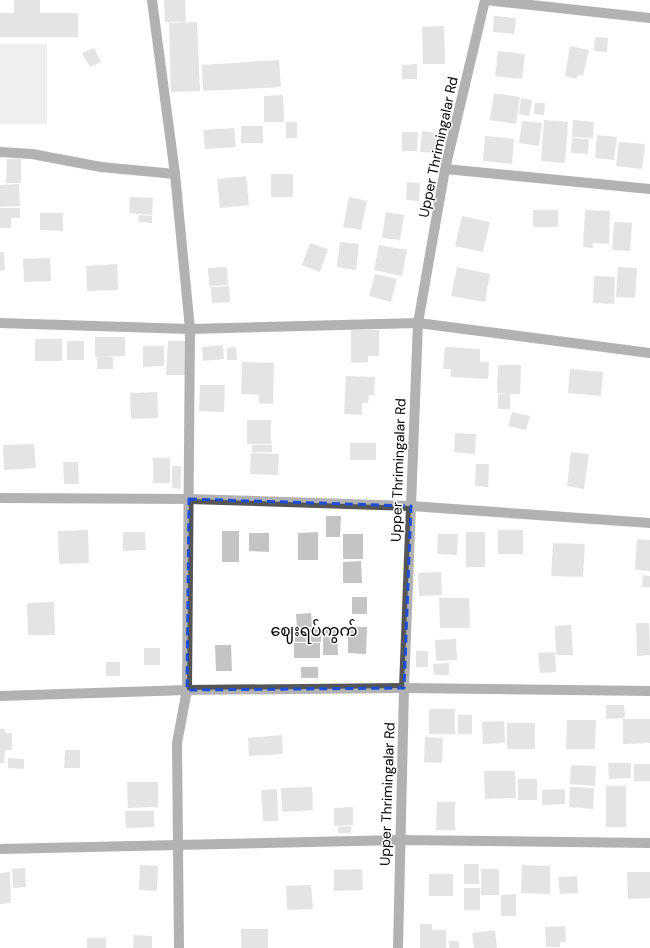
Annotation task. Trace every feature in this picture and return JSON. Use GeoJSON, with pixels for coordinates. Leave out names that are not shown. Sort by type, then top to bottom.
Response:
{"type":"FeatureCollection","features":[{"type":"Feature","properties":{"kind":"street"},"geometry":{"type":"LineString","coordinates":[[152,0],[175,174],[190,328],[187,690],[177,743],[179,948]]}},
{"type":"Feature","properties":{"kind":"street"},"geometry":{"type":"LineString","coordinates":[[486,0],[650,18]]}},
{"type":"Feature","properties":{"kind":"street","name":"Upper Thrimingalar Rd"},"geometry":{"type":"LineString","coordinates":[[398,948],[399,840],[418,323],[445,170],[486,0]]}},
{"type":"Feature","properties":{"kind":"street"},"geometry":{"type":"LineString","coordinates":[[0,152],[32,154],[101,167],[175,174]]}},
{"type":"Feature","properties":{"kind":"street"},"geometry":{"type":"LineString","coordinates":[[445,170],[650,189]]}},
{"type":"Feature","properties":{"kind":"street"},"geometry":{"type":"LineString","coordinates":[[0,323],[190,328],[418,323],[650,353]]}},
{"type":"Feature","properties":{"kind":"street"},"geometry":{"type":"LineString","coordinates":[[0,498],[188,499],[411,506],[650,523]]}},
{"type":"Feature","properties":{"kind":"street"},"geometry":{"type":"LineString","coordinates":[[0,696],[187,690],[404,688],[650,691]]}},
{"type":"Feature","properties":{"kind":"street"},"geometry":{"type":"LineString","coordinates":[[0,849],[399,840],[650,843]]}},
{"type":"Feature","properties":{"kind":"highlighted area"},"geometry":{"type":"Polygon","coordinates":[[[189,499],[411,506],[404,688],[187,690],[189,499]]]}},
{"type":"Feature","properties":{"kind":"shaded area"},"geometry":{"type":"Polygon","coordinates":[[[0,44],[47,44],[47,124],[0,124],[0,44]]]}},
{"type":"Feature","properties":{"kind":"building"},"geometry":{"type":"Polygon","coordinates":[[[14,0],[40,0],[40,13],[78,13],[78,37],[0,37],[0,13],[14,13],[14,0]]]}},
{"type":"Feature","properties":{"kind":"building"},"geometry":{"type":"Polygon","coordinates":[[[164,0],[185,0],[186,22],[165,22],[164,0]]]}},
{"type":"Feature","properties":{"kind":"building"},"geometry":{"type":"Polygon","coordinates":[[[494,16],[516,18],[514,34],[493,32],[494,16]]]}},
{"type":"Feature","properties":{"kind":"building"},"geometry":{"type":"Polygon","coordinates":[[[197,22],[200,91],[171,92],[169,23],[197,22]]]}},
{"type":"Feature","properties":{"kind":"building"},"geometry":{"type":"Polygon","coordinates":[[[444,26],[445,64],[423,64],[422,27],[444,26]]]}},
{"type":"Feature","properties":{"kind":"building"},"geometry":{"type":"Polygon","coordinates":[[[595,37],[608,38],[607,52],[594,51],[595,37]]]}},
{"type":"Feature","properties":{"kind":"building"},"geometry":{"type":"Polygon","coordinates":[[[570,46],[589,50],[583,76],[578,75],[577,79],[565,76],[570,46]]]}},
{"type":"Feature","properties":{"kind":"building"},"geometry":{"type":"Polygon","coordinates":[[[94,48],[101,62],[90,67],[82,53],[94,48]]]}},
{"type":"Feature","properties":{"kind":"building"},"geometry":{"type":"Polygon","coordinates":[[[498,51],[525,54],[522,79],[495,76],[498,51]]]}},
{"type":"Feature","properties":{"kind":"building"},"geometry":{"type":"Polygon","coordinates":[[[279,60],[281,87],[203,91],[202,65],[279,60]]]}},
{"type":"Feature","properties":{"kind":"building"},"geometry":{"type":"Polygon","coordinates":[[[417,64],[417,79],[402,79],[402,65],[417,64]]]}},
{"type":"Feature","properties":{"kind":"building"},"geometry":{"type":"Polygon","coordinates":[[[494,93],[520,97],[516,124],[490,120],[494,93]]]}},
{"type":"Feature","properties":{"kind":"building"},"geometry":{"type":"Polygon","coordinates":[[[283,95],[284,122],[264,122],[264,96],[283,95]]]}},
{"type":"Feature","properties":{"kind":"building"},"geometry":{"type":"Polygon","coordinates":[[[521,98],[532,100],[529,116],[519,114],[521,98]]]}},
{"type":"Feature","properties":{"kind":"building"},"geometry":{"type":"Polygon","coordinates":[[[535,103],[545,103],[544,115],[534,114],[535,103]]]}},
{"type":"Feature","properties":{"kind":"building"},"geometry":{"type":"Polygon","coordinates":[[[544,120],[568,122],[565,163],[541,161],[544,120]]]}},
{"type":"Feature","properties":{"kind":"building"},"geometry":{"type":"Polygon","coordinates":[[[573,120],[594,122],[593,138],[572,137],[573,120]]]}},
{"type":"Feature","properties":{"kind":"building"},"geometry":{"type":"Polygon","coordinates":[[[522,121],[542,123],[539,146],[519,143],[522,121]]]}},
{"type":"Feature","properties":{"kind":"building"},"geometry":{"type":"Polygon","coordinates":[[[286,122],[297,122],[297,138],[286,138],[286,122]]]}},
{"type":"Feature","properties":{"kind":"building"},"geometry":{"type":"Polygon","coordinates":[[[241,126],[263,126],[263,143],[241,143],[241,126]]]}},
{"type":"Feature","properties":{"kind":"building"},"geometry":{"type":"Polygon","coordinates":[[[234,128],[236,147],[205,149],[203,130],[234,128]]]}},
{"type":"Feature","properties":{"kind":"building"},"geometry":{"type":"Polygon","coordinates":[[[422,131],[437,133],[436,153],[420,152],[422,131]]]}},
{"type":"Feature","properties":{"kind":"building"},"geometry":{"type":"Polygon","coordinates":[[[402,132],[418,132],[417,151],[402,151],[402,132]]]}},
{"type":"Feature","properties":{"kind":"building"},"geometry":{"type":"Polygon","coordinates":[[[597,135],[617,137],[614,160],[595,158],[597,135]]]}},
{"type":"Feature","properties":{"kind":"building"},"geometry":{"type":"Polygon","coordinates":[[[485,136],[514,139],[512,164],[483,161],[485,136]]]}},
{"type":"Feature","properties":{"kind":"building"},"geometry":{"type":"Polygon","coordinates":[[[572,138],[589,139],[588,154],[571,153],[572,138]]]}},
{"type":"Feature","properties":{"kind":"building"},"geometry":{"type":"Polygon","coordinates":[[[619,142],[645,144],[642,169],[616,166],[619,142]]]}},
{"type":"Feature","properties":{"kind":"building"},"geometry":{"type":"Polygon","coordinates":[[[7,159],[21,159],[21,183],[6,183],[7,159]]]}},
{"type":"Feature","properties":{"kind":"building"},"geometry":{"type":"Polygon","coordinates":[[[271,174],[293,174],[293,197],[271,197],[271,174]]]}},
{"type":"Feature","properties":{"kind":"building"},"geometry":{"type":"Polygon","coordinates":[[[246,176],[249,205],[220,208],[217,179],[246,176]]]}},
{"type":"Feature","properties":{"kind":"building"},"geometry":{"type":"Polygon","coordinates":[[[407,182],[420,183],[419,201],[406,200],[407,182]]]}},
{"type":"Feature","properties":{"kind":"building"},"geometry":{"type":"Polygon","coordinates":[[[19,184],[20,206],[0,207],[0,185],[19,184]]]}},
{"type":"Feature","properties":{"kind":"building"},"geometry":{"type":"Polygon","coordinates":[[[130,197],[153,198],[152,215],[129,213],[130,197]]]}},
{"type":"Feature","properties":{"kind":"building"},"geometry":{"type":"Polygon","coordinates":[[[349,197],[367,201],[361,230],[343,227],[349,197]]]}},
{"type":"Feature","properties":{"kind":"building"},"geometry":{"type":"Polygon","coordinates":[[[0,208],[20,208],[20,218],[11,218],[11,228],[0,228],[0,208]]]}},
{"type":"Feature","properties":{"kind":"building"},"geometry":{"type":"Polygon","coordinates":[[[533,210],[558,210],[558,227],[533,227],[533,210]]]}},
{"type":"Feature","properties":{"kind":"building"},"geometry":{"type":"Polygon","coordinates":[[[585,210],[610,211],[609,244],[593,243],[593,248],[583,247],[585,210]]]}},
{"type":"Feature","properties":{"kind":"building"},"geometry":{"type":"Polygon","coordinates":[[[386,212],[404,215],[400,240],[382,238],[386,212]]]}},
{"type":"Feature","properties":{"kind":"building"},"geometry":{"type":"Polygon","coordinates":[[[40,213],[63,213],[63,231],[40,230],[40,213]]]}},
{"type":"Feature","properties":{"kind":"building"},"geometry":{"type":"Polygon","coordinates":[[[139,215],[152,216],[152,223],[138,222],[139,215]]]}},
{"type":"Feature","properties":{"kind":"building"},"geometry":{"type":"Polygon","coordinates":[[[462,216],[490,222],[483,252],[455,246],[462,216]]]}},
{"type":"Feature","properties":{"kind":"building"},"geometry":{"type":"Polygon","coordinates":[[[614,222],[632,223],[630,251],[612,250],[614,222]]]}},
{"type":"Feature","properties":{"kind":"building"},"geometry":{"type":"Polygon","coordinates":[[[340,242],[359,244],[356,270],[337,267],[340,242]]]}},
{"type":"Feature","properties":{"kind":"building"},"geometry":{"type":"Polygon","coordinates":[[[310,243],[328,249],[320,272],[302,265],[310,243]]]}},
{"type":"Feature","properties":{"kind":"building"},"geometry":{"type":"Polygon","coordinates":[[[379,245],[407,250],[402,276],[374,270],[379,245]]]}},
{"type":"Feature","properties":{"kind":"building"},"geometry":{"type":"Polygon","coordinates":[[[0,252],[4,252],[5,270],[0,271],[0,252]]]}},
{"type":"Feature","properties":{"kind":"building"},"geometry":{"type":"Polygon","coordinates":[[[50,258],[51,281],[24,282],[23,259],[50,258]]]}},
{"type":"Feature","properties":{"kind":"building"},"geometry":{"type":"Polygon","coordinates":[[[117,264],[118,290],[87,291],[86,266],[117,264]]]}},
{"type":"Feature","properties":{"kind":"building"},"geometry":{"type":"Polygon","coordinates":[[[227,267],[228,285],[209,286],[208,268],[227,267]]]}},
{"type":"Feature","properties":{"kind":"building"},"geometry":{"type":"Polygon","coordinates":[[[457,267],[490,274],[485,302],[451,296],[457,267]]]}},
{"type":"Feature","properties":{"kind":"building"},"geometry":{"type":"Polygon","coordinates":[[[618,267],[637,268],[635,298],[616,297],[618,267]]]}},
{"type":"Feature","properties":{"kind":"building"},"geometry":{"type":"Polygon","coordinates":[[[375,274],[397,279],[391,302],[369,296],[375,274]]]}},
{"type":"Feature","properties":{"kind":"building"},"geometry":{"type":"Polygon","coordinates":[[[594,276],[615,277],[614,304],[593,303],[594,276]]]}},
{"type":"Feature","properties":{"kind":"building"},"geometry":{"type":"Polygon","coordinates":[[[229,286],[230,302],[212,303],[211,287],[229,286]]]}},
{"type":"Feature","properties":{"kind":"building"},"geometry":{"type":"Polygon","coordinates":[[[351,330],[379,330],[379,356],[368,356],[368,362],[351,363],[351,330]]]}},
{"type":"Feature","properties":{"kind":"building"},"geometry":{"type":"Polygon","coordinates":[[[95,337],[125,337],[125,356],[95,357],[95,337]]]}},
{"type":"Feature","properties":{"kind":"building"},"geometry":{"type":"Polygon","coordinates":[[[35,339],[62,339],[62,361],[35,361],[35,339]]]}},
{"type":"Feature","properties":{"kind":"building"},"geometry":{"type":"Polygon","coordinates":[[[67,341],[84,341],[84,360],[67,360],[67,341]]]}},
{"type":"Feature","properties":{"kind":"building"},"geometry":{"type":"Polygon","coordinates":[[[168,341],[186,341],[185,375],[166,375],[168,341]]]}},
{"type":"Feature","properties":{"kind":"building"},"geometry":{"type":"Polygon","coordinates":[[[223,345],[224,359],[203,361],[202,347],[223,345]]]}},
{"type":"Feature","properties":{"kind":"building"},"geometry":{"type":"Polygon","coordinates":[[[143,346],[164,346],[164,366],[143,367],[143,346]]]}},
{"type":"Feature","properties":{"kind":"building"},"geometry":{"type":"Polygon","coordinates":[[[236,347],[237,360],[227,360],[227,348],[236,347]]]}},
{"type":"Feature","properties":{"kind":"building"},"geometry":{"type":"Polygon","coordinates":[[[445,347],[480,349],[480,362],[489,362],[488,379],[451,377],[451,369],[443,369],[445,347]]]}},
{"type":"Feature","properties":{"kind":"building"},"geometry":{"type":"Polygon","coordinates":[[[97,357],[113,357],[113,369],[97,369],[97,357]]]}},
{"type":"Feature","properties":{"kind":"building"},"geometry":{"type":"Polygon","coordinates":[[[242,362],[274,363],[273,404],[259,403],[259,395],[241,394],[242,362]]]}},
{"type":"Feature","properties":{"kind":"building"},"geometry":{"type":"Polygon","coordinates":[[[498,365],[521,365],[520,394],[510,394],[510,409],[498,409],[498,394],[508,394],[497,393],[498,365]]]}},
{"type":"Feature","properties":{"kind":"building"},"geometry":{"type":"Polygon","coordinates":[[[570,369],[603,372],[601,396],[568,393],[570,369]]]}},
{"type":"Feature","properties":{"kind":"building"},"geometry":{"type":"Polygon","coordinates":[[[346,376],[375,377],[374,395],[369,395],[368,403],[362,403],[362,415],[344,414],[346,376]]]}},
{"type":"Feature","properties":{"kind":"building"},"geometry":{"type":"Polygon","coordinates":[[[200,385],[225,385],[224,412],[199,411],[200,385]]]}},
{"type":"Feature","properties":{"kind":"building"},"geometry":{"type":"Polygon","coordinates":[[[157,392],[158,418],[131,419],[130,393],[157,392]]]}},
{"type":"Feature","properties":{"kind":"building"},"geometry":{"type":"Polygon","coordinates":[[[512,412],[530,416],[526,430],[508,426],[512,412]]]}},
{"type":"Feature","properties":{"kind":"building"},"geometry":{"type":"Polygon","coordinates":[[[247,420],[271,420],[271,444],[247,444],[247,420]]]}},
{"type":"Feature","properties":{"kind":"building"},"geometry":{"type":"Polygon","coordinates":[[[455,433],[476,434],[475,454],[454,452],[455,433]]]}},
{"type":"Feature","properties":{"kind":"building"},"geometry":{"type":"Polygon","coordinates":[[[350,443],[376,443],[376,460],[350,460],[350,443]]]}},
{"type":"Feature","properties":{"kind":"building"},"geometry":{"type":"Polygon","coordinates":[[[34,444],[36,468],[4,470],[3,445],[34,444]]]}},
{"type":"Feature","properties":{"kind":"building"},"geometry":{"type":"Polygon","coordinates":[[[252,445],[272,445],[272,452],[252,452],[252,445]]]}},
{"type":"Feature","properties":{"kind":"building"},"geometry":{"type":"Polygon","coordinates":[[[571,452],[589,454],[584,489],[567,486],[571,452]]]}},
{"type":"Feature","properties":{"kind":"building"},"geometry":{"type":"Polygon","coordinates":[[[251,453],[279,454],[278,475],[250,474],[251,453]]]}},
{"type":"Feature","properties":{"kind":"building"},"geometry":{"type":"Polygon","coordinates":[[[153,458],[170,458],[170,483],[153,483],[153,458]]]}},
{"type":"Feature","properties":{"kind":"building"},"geometry":{"type":"Polygon","coordinates":[[[63,462],[78,462],[79,484],[64,484],[63,462]]]}},
{"type":"Feature","properties":{"kind":"building"},"geometry":{"type":"Polygon","coordinates":[[[476,464],[489,464],[488,487],[475,486],[476,464]]]}},
{"type":"Feature","properties":{"kind":"building"},"geometry":{"type":"Polygon","coordinates":[[[172,466],[181,466],[181,489],[172,488],[172,466]]]}},
{"type":"Feature","properties":{"kind":"building"},"geometry":{"type":"Polygon","coordinates":[[[326,516],[341,516],[340,537],[326,537],[326,516]]]}},
{"type":"Feature","properties":{"kind":"building"},"geometry":{"type":"Polygon","coordinates":[[[88,530],[89,563],[59,564],[58,531],[88,530]]]}},
{"type":"Feature","properties":{"kind":"building"},"geometry":{"type":"Polygon","coordinates":[[[498,530],[523,530],[523,554],[498,554],[498,530]]]}},
{"type":"Feature","properties":{"kind":"building"},"geometry":{"type":"Polygon","coordinates":[[[222,531],[239,531],[239,562],[222,562],[222,531]]]}},
{"type":"Feature","properties":{"kind":"building"},"geometry":{"type":"Polygon","coordinates":[[[123,532],[145,532],[146,550],[123,551],[123,532]]]}},
{"type":"Feature","properties":{"kind":"building"},"geometry":{"type":"Polygon","coordinates":[[[318,532],[318,560],[298,560],[298,533],[318,532]]]}},
{"type":"Feature","properties":{"kind":"building"},"geometry":{"type":"Polygon","coordinates":[[[466,532],[485,532],[485,567],[466,567],[466,532]]]}},
{"type":"Feature","properties":{"kind":"building"},"geometry":{"type":"Polygon","coordinates":[[[249,533],[269,533],[269,552],[249,551],[249,533]]]}},
{"type":"Feature","properties":{"kind":"building"},"geometry":{"type":"Polygon","coordinates":[[[343,534],[363,534],[363,559],[343,559],[343,534]]]}},
{"type":"Feature","properties":{"kind":"building"},"geometry":{"type":"Polygon","coordinates":[[[438,534],[458,534],[457,555],[437,554],[438,534]]]}},
{"type":"Feature","properties":{"kind":"building"},"geometry":{"type":"Polygon","coordinates":[[[637,539],[650,540],[650,571],[635,570],[637,539]]]}},
{"type":"Feature","properties":{"kind":"building"},"geometry":{"type":"Polygon","coordinates":[[[553,543],[585,544],[583,577],[551,576],[553,543]]]}},
{"type":"Feature","properties":{"kind":"building"},"geometry":{"type":"Polygon","coordinates":[[[361,561],[362,583],[343,583],[343,562],[361,561]]]}},
{"type":"Feature","properties":{"kind":"building"},"geometry":{"type":"Polygon","coordinates":[[[441,572],[442,595],[419,596],[418,573],[441,572]]]}},
{"type":"Feature","properties":{"kind":"building"},"geometry":{"type":"Polygon","coordinates":[[[643,575],[650,576],[650,587],[642,587],[643,575]]]}},
{"type":"Feature","properties":{"kind":"building"},"geometry":{"type":"Polygon","coordinates":[[[352,597],[367,597],[367,614],[352,614],[352,597]]]}},
{"type":"Feature","properties":{"kind":"building"},"geometry":{"type":"Polygon","coordinates":[[[439,598],[469,598],[470,628],[440,628],[439,598]]]}},
{"type":"Feature","properties":{"kind":"building"},"geometry":{"type":"Polygon","coordinates":[[[54,602],[55,635],[28,635],[27,603],[54,602]]]}},
{"type":"Feature","properties":{"kind":"building"},"geometry":{"type":"Polygon","coordinates":[[[311,613],[312,627],[297,628],[296,614],[311,613]]]}},
{"type":"Feature","properties":{"kind":"building"},"geometry":{"type":"Polygon","coordinates":[[[636,623],[649,623],[650,655],[637,656],[636,623]]]}},
{"type":"Feature","properties":{"kind":"building"},"geometry":{"type":"Polygon","coordinates":[[[571,625],[573,655],[556,655],[555,626],[571,625]]]}},
{"type":"Feature","properties":{"kind":"building"},"geometry":{"type":"Polygon","coordinates":[[[337,627],[338,655],[323,655],[323,628],[337,627]]]}},
{"type":"Feature","properties":{"kind":"building"},"geometry":{"type":"Polygon","coordinates":[[[348,627],[367,627],[366,654],[348,653],[348,627]]]}},
{"type":"Feature","properties":{"kind":"building"},"geometry":{"type":"Polygon","coordinates":[[[295,628],[322,629],[321,642],[295,642],[295,628]]]}},
{"type":"Feature","properties":{"kind":"building"},"geometry":{"type":"Polygon","coordinates":[[[456,639],[457,660],[436,661],[435,640],[456,639]]]}},
{"type":"Feature","properties":{"kind":"building"},"geometry":{"type":"Polygon","coordinates":[[[294,643],[320,643],[320,658],[294,658],[294,643]]]}},
{"type":"Feature","properties":{"kind":"building"},"geometry":{"type":"Polygon","coordinates":[[[215,645],[231,645],[232,671],[216,671],[215,645]]]}},
{"type":"Feature","properties":{"kind":"building"},"geometry":{"type":"Polygon","coordinates":[[[144,648],[160,648],[160,665],[144,665],[144,648]]]}},
{"type":"Feature","properties":{"kind":"building"},"geometry":{"type":"Polygon","coordinates":[[[416,651],[428,651],[428,667],[416,667],[416,651]]]}},
{"type":"Feature","properties":{"kind":"building"},"geometry":{"type":"Polygon","coordinates":[[[555,652],[556,672],[540,673],[538,653],[555,652]]]}},
{"type":"Feature","properties":{"kind":"building"},"geometry":{"type":"Polygon","coordinates":[[[106,662],[120,662],[120,676],[106,676],[106,662]]]}},
{"type":"Feature","properties":{"kind":"building"},"geometry":{"type":"Polygon","coordinates":[[[449,663],[449,675],[434,675],[433,664],[449,663]]]}},
{"type":"Feature","properties":{"kind":"building"},"geometry":{"type":"Polygon","coordinates":[[[301,667],[318,667],[318,678],[301,678],[301,667]]]}},
{"type":"Feature","properties":{"kind":"building"},"geometry":{"type":"Polygon","coordinates":[[[606,705],[624,705],[625,718],[606,719],[606,705]]]}},
{"type":"Feature","properties":{"kind":"building"},"geometry":{"type":"Polygon","coordinates":[[[429,709],[455,709],[455,734],[429,734],[429,709]]]}},
{"type":"Feature","properties":{"kind":"building"},"geometry":{"type":"Polygon","coordinates":[[[458,715],[472,715],[472,734],[458,734],[458,715]]]}},
{"type":"Feature","properties":{"kind":"building"},"geometry":{"type":"Polygon","coordinates":[[[623,719],[650,719],[650,743],[623,744],[623,719]]]}},
{"type":"Feature","properties":{"kind":"building"},"geometry":{"type":"Polygon","coordinates":[[[567,720],[596,720],[595,749],[566,749],[567,720]]]}},
{"type":"Feature","properties":{"kind":"building"},"geometry":{"type":"Polygon","coordinates":[[[504,721],[505,743],[483,744],[482,722],[504,721]]]}},
{"type":"Feature","properties":{"kind":"building"},"geometry":{"type":"Polygon","coordinates":[[[507,723],[535,723],[535,749],[507,749],[507,723]]]}},
{"type":"Feature","properties":{"kind":"building"},"geometry":{"type":"Polygon","coordinates":[[[0,729],[5,729],[5,733],[12,733],[12,750],[5,750],[4,763],[0,763],[0,729]]]}},
{"type":"Feature","properties":{"kind":"building"},"geometry":{"type":"Polygon","coordinates":[[[282,735],[283,754],[249,756],[248,738],[282,735]]]}},
{"type":"Feature","properties":{"kind":"building"},"geometry":{"type":"Polygon","coordinates":[[[425,737],[443,738],[442,763],[424,762],[425,737]]]}},
{"type":"Feature","properties":{"kind":"building"},"geometry":{"type":"Polygon","coordinates":[[[65,750],[80,750],[80,768],[64,768],[65,750]]]}},
{"type":"Feature","properties":{"kind":"building"},"geometry":{"type":"Polygon","coordinates":[[[8,758],[24,759],[24,769],[8,768],[8,758]]]}},
{"type":"Feature","properties":{"kind":"building"},"geometry":{"type":"Polygon","coordinates":[[[608,763],[631,763],[631,778],[609,779],[608,763]]]}},
{"type":"Feature","properties":{"kind":"building"},"geometry":{"type":"Polygon","coordinates":[[[634,764],[650,764],[650,781],[634,781],[634,764]]]}},
{"type":"Feature","properties":{"kind":"building"},"geometry":{"type":"Polygon","coordinates":[[[571,765],[596,766],[595,786],[570,784],[571,765]]]}},
{"type":"Feature","properties":{"kind":"building"},"geometry":{"type":"Polygon","coordinates":[[[484,771],[515,771],[516,798],[485,799],[484,771]]]}},
{"type":"Feature","properties":{"kind":"building"},"geometry":{"type":"Polygon","coordinates":[[[518,779],[537,779],[537,800],[518,800],[518,779]]]}},
{"type":"Feature","properties":{"kind":"building"},"geometry":{"type":"Polygon","coordinates":[[[127,782],[158,782],[158,807],[128,808],[127,782]]]}},
{"type":"Feature","properties":{"kind":"building"},"geometry":{"type":"Polygon","coordinates":[[[606,786],[626,786],[626,827],[606,827],[606,786]]]}},
{"type":"Feature","properties":{"kind":"building"},"geometry":{"type":"Polygon","coordinates":[[[312,787],[313,810],[282,812],[281,788],[312,787]]]}},
{"type":"Feature","properties":{"kind":"building"},"geometry":{"type":"Polygon","coordinates":[[[570,787],[594,788],[593,809],[569,807],[570,787]]]}},
{"type":"Feature","properties":{"kind":"building"},"geometry":{"type":"Polygon","coordinates":[[[277,789],[278,821],[263,821],[261,790],[277,789]]]}},
{"type":"Feature","properties":{"kind":"building"},"geometry":{"type":"Polygon","coordinates":[[[565,789],[565,804],[542,805],[542,790],[565,789]]]}},
{"type":"Feature","properties":{"kind":"building"},"geometry":{"type":"Polygon","coordinates":[[[437,802],[455,802],[455,830],[436,830],[437,802]]]}},
{"type":"Feature","properties":{"kind":"building"},"geometry":{"type":"Polygon","coordinates":[[[353,807],[353,825],[334,826],[334,808],[353,807]]]}},
{"type":"Feature","properties":{"kind":"building"},"geometry":{"type":"Polygon","coordinates":[[[125,811],[154,811],[154,827],[126,828],[125,811]]]}},
{"type":"Feature","properties":{"kind":"building"},"geometry":{"type":"Polygon","coordinates":[[[351,826],[351,833],[338,833],[338,827],[351,826]]]}},
{"type":"Feature","properties":{"kind":"building"},"geometry":{"type":"Polygon","coordinates":[[[464,864],[479,864],[479,884],[464,884],[464,864]]]}},
{"type":"Feature","properties":{"kind":"building"},"geometry":{"type":"Polygon","coordinates":[[[140,865],[158,866],[157,891],[139,890],[140,865]]]}},
{"type":"Feature","properties":{"kind":"building"},"geometry":{"type":"Polygon","coordinates":[[[522,865],[550,866],[550,894],[521,893],[522,865]]]}},
{"type":"Feature","properties":{"kind":"building"},"geometry":{"type":"Polygon","coordinates":[[[25,868],[26,887],[13,888],[12,869],[25,868]]]}},
{"type":"Feature","properties":{"kind":"building"},"geometry":{"type":"Polygon","coordinates":[[[362,869],[363,890],[334,891],[334,870],[362,869]]]}},
{"type":"Feature","properties":{"kind":"building"},"geometry":{"type":"Polygon","coordinates":[[[481,869],[499,869],[499,895],[481,895],[481,869]]]}},
{"type":"Feature","properties":{"kind":"building"},"geometry":{"type":"Polygon","coordinates":[[[10,872],[11,903],[0,904],[0,873],[10,872]]]}},
{"type":"Feature","properties":{"kind":"building"},"geometry":{"type":"Polygon","coordinates":[[[627,872],[650,872],[650,898],[628,899],[627,872]]]}},
{"type":"Feature","properties":{"kind":"building"},"geometry":{"type":"Polygon","coordinates":[[[429,874],[453,874],[453,896],[429,896],[429,874]]]}},
{"type":"Feature","properties":{"kind":"building"},"geometry":{"type":"Polygon","coordinates":[[[577,876],[578,893],[560,894],[558,877],[577,876]]]}},
{"type":"Feature","properties":{"kind":"building"},"geometry":{"type":"Polygon","coordinates":[[[311,885],[313,909],[287,910],[286,886],[311,885]]]}},
{"type":"Feature","properties":{"kind":"building"},"geometry":{"type":"Polygon","coordinates":[[[464,888],[480,888],[480,910],[464,910],[464,888]]]}},
{"type":"Feature","properties":{"kind":"building"},"geometry":{"type":"Polygon","coordinates":[[[516,894],[516,916],[501,916],[501,895],[516,894]]]}},
{"type":"Feature","properties":{"kind":"building"},"geometry":{"type":"Polygon","coordinates":[[[420,924],[432,924],[432,930],[446,930],[446,948],[420,948],[420,924]]]}},
{"type":"Feature","properties":{"kind":"building"},"geometry":{"type":"Polygon","coordinates":[[[565,926],[566,942],[560,942],[560,947],[546,947],[545,927],[565,926]]]}},
{"type":"Feature","properties":{"kind":"building"},"geometry":{"type":"Polygon","coordinates":[[[241,929],[268,929],[268,948],[241,948],[241,929]]]}},
{"type":"Feature","properties":{"kind":"building"},"geometry":{"type":"Polygon","coordinates":[[[495,930],[497,948],[474,948],[472,933],[495,930]]]}},
{"type":"Feature","properties":{"kind":"building"},"geometry":{"type":"Polygon","coordinates":[[[134,935],[152,936],[152,948],[133,948],[134,935]]]}},
{"type":"Feature","properties":{"kind":"building"},"geometry":{"type":"Polygon","coordinates":[[[87,938],[106,938],[106,948],[87,948],[87,938]]]}},
{"type":"Feature","properties":{"kind":"building"},"geometry":{"type":"Polygon","coordinates":[[[449,941],[459,941],[459,948],[449,948],[449,941]]]}},
{"type":"Feature","properties":{"kind":"district","name":"ဈေးရပ်ကွက်"},"geometry":{"type":"Point","coordinates":[314,630]}}]}
